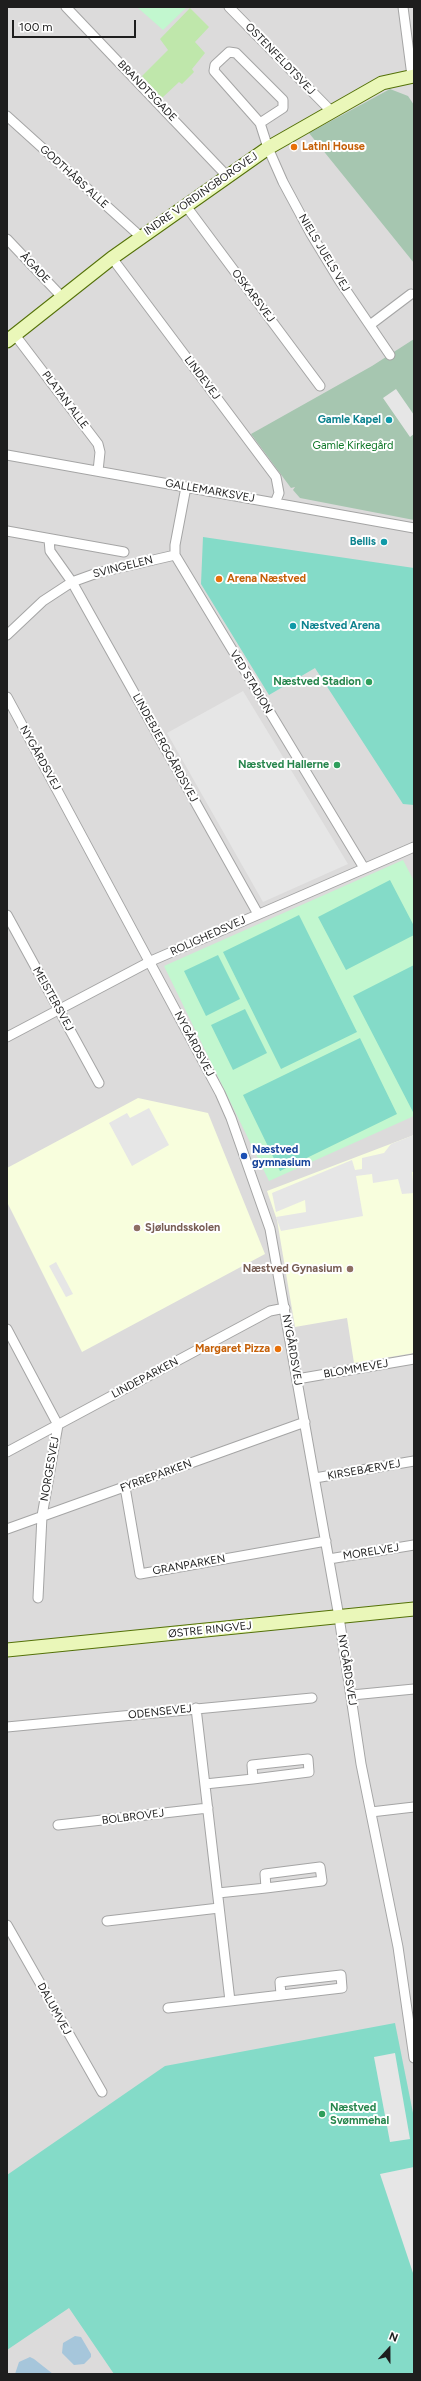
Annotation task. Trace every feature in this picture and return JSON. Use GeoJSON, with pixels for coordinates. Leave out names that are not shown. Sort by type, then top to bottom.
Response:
{"type":"FeatureCollection","features":[{"type":"Feature","properties":{"kind":"main road","name":"INDRE VORDINGBORGVEJ"},"geometry":{"type":"LineString","coordinates":[[11,338],[112,258],[268,148],[382,83],[413,77]]}},
{"type":"Feature","properties":{"kind":"main road","name":"ØSTRE RINGVEJ"},"geometry":{"type":"LineString","coordinates":[[7,1650],[414,1609]]}},
{"type":"Feature","properties":{"kind":"street","name":"BRANDTSGADE"},"geometry":{"type":"LineString","coordinates":[[66,7],[227,176]]}},
{"type":"Feature","properties":{"kind":"street","name":"OSTENFELDTSVEJ"},"geometry":{"type":"LineString","coordinates":[[229,7],[331,111]]}},
{"type":"Feature","properties":{"kind":"street"},"geometry":{"type":"LineString","coordinates":[[403,7],[413,77]]}},
{"type":"Feature","properties":{"kind":"street"},"geometry":{"type":"LineString","coordinates":[[229,52],[236,53],[283,100],[283,108],[260,123],[214,71],[215,65],[229,52]]}},
{"type":"Feature","properties":{"kind":"street","name":"GODTHÅBS ALLE"},"geometry":{"type":"LineString","coordinates":[[7,116],[141,238]]}},
{"type":"Feature","properties":{"kind":"street","name":"NIELS JUELS VEJ"},"geometry":{"type":"LineString","coordinates":[[260,123],[268,148],[283,182],[311,234],[390,355]]}},
{"type":"Feature","properties":{"kind":"street","name":"OSKARSVEJ"},"geometry":{"type":"LineString","coordinates":[[186,206],[320,386]]}},
{"type":"Feature","properties":{"kind":"street","name":"ÅGADE"},"geometry":{"type":"LineString","coordinates":[[7,240],[62,297]]}},
{"type":"Feature","properties":{"kind":"street","name":"LINDEVEJ"},"geometry":{"type":"LineString","coordinates":[[112,258],[276,477],[279,493],[275,503]]}},
{"type":"Feature","properties":{"kind":"street"},"geometry":{"type":"LineString","coordinates":[[370,324],[411,294]]}},
{"type":"Feature","properties":{"kind":"street","name":"PLATAN ALLE"},"geometry":{"type":"LineString","coordinates":[[11,338],[98,444],[100,452],[98,471]]}},
{"type":"Feature","properties":{"kind":"street","name":"GALLEMARKSVEJ"},"geometry":{"type":"LineString","coordinates":[[7,455],[414,528]]}},
{"type":"Feature","properties":{"kind":"street"},"geometry":{"type":"LineString","coordinates":[[175,555],[175,545],[186,487]]}},
{"type":"Feature","properties":{"kind":"street","name":"SVINGELEN"},"geometry":{"type":"LineString","coordinates":[[7,531],[124,552]]}},
{"type":"Feature","properties":{"kind":"street"},"geometry":{"type":"LineString","coordinates":[[50,539],[50,551],[72,582]]}},
{"type":"Feature","properties":{"kind":"street","name":"SVINGELEN"},"geometry":{"type":"LineString","coordinates":[[7,635],[43,601],[72,582],[96,572],[175,555]]}},
{"type":"Feature","properties":{"kind":"street","name":"VED STADION"},"geometry":{"type":"LineString","coordinates":[[175,555],[364,868]]}},
{"type":"Feature","properties":{"kind":"street","name":"LINDEBJERGGÅRDSVEJ"},"geometry":{"type":"LineString","coordinates":[[72,582],[258,914]]}},
{"type":"Feature","properties":{"kind":"street","name":"NYGÅRDSVEJ"},"geometry":{"type":"LineString","coordinates":[[7,697],[151,961],[231,1118],[270,1229],[326,1540],[352,1695],[361,1764],[404,1987],[414,2058]]}},
{"type":"Feature","properties":{"kind":"street","name":"ROLIGHEDSVEJ"},"geometry":{"type":"LineString","coordinates":[[7,1037],[151,961],[414,847]]}},
{"type":"Feature","properties":{"kind":"street","name":"MEISTERSVEJ"},"geometry":{"type":"LineString","coordinates":[[7,915],[99,1083]]}},
{"type":"Feature","properties":{"kind":"street","name":"LINDEPARKEN"},"geometry":{"type":"LineString","coordinates":[[7,1452],[270,1312],[285,1308]]}},
{"type":"Feature","properties":{"kind":"street","name":"NORGESVEJ"},"geometry":{"type":"LineString","coordinates":[[7,1329],[58,1425],[42,1516],[38,1598]]}},
{"type":"Feature","properties":{"kind":"street","name":"BLOMMEVEJ"},"geometry":{"type":"LineString","coordinates":[[297,1379],[414,1360]]}},
{"type":"Feature","properties":{"kind":"street","name":"FYRREPARKEN"},"geometry":{"type":"LineString","coordinates":[[7,1529],[305,1422]]}},
{"type":"Feature","properties":{"kind":"street","name":"KIRSEBÆRVEJ"},"geometry":{"type":"LineString","coordinates":[[315,1478],[414,1461]]}},
{"type":"Feature","properties":{"kind":"street","name":"GRANPARKEN"},"geometry":{"type":"LineString","coordinates":[[124,1487],[140,1574],[326,1540]]}},
{"type":"Feature","properties":{"kind":"street","name":"MORELVEJ"},"geometry":{"type":"LineString","coordinates":[[329,1559],[414,1545]]}},
{"type":"Feature","properties":{"kind":"street"},"geometry":{"type":"LineString","coordinates":[[352,1695],[414,1689]]}},
{"type":"Feature","properties":{"kind":"street","name":"ODENSEVEJ"},"geometry":{"type":"LineString","coordinates":[[7,1727],[312,1698]]}},
{"type":"Feature","properties":{"kind":"street"},"geometry":{"type":"LineString","coordinates":[[196,1708],[230,2001]]}},
{"type":"Feature","properties":{"kind":"street"},"geometry":{"type":"LineString","coordinates":[[205,1784],[254,1779],[309,1772],[308,1758],[252,1765],[254,1779]]}},
{"type":"Feature","properties":{"kind":"street"},"geometry":{"type":"LineString","coordinates":[[371,1812],[414,1807]]}},
{"type":"Feature","properties":{"kind":"street","name":"BOLBROVEJ"},"geometry":{"type":"LineString","coordinates":[[58,1826],[208,1808]]}},
{"type":"Feature","properties":{"kind":"street"},"geometry":{"type":"LineString","coordinates":[[218,1893],[266,1888],[322,1881],[320,1867],[265,1874],[266,1888]]}},
{"type":"Feature","properties":{"kind":"street"},"geometry":{"type":"LineString","coordinates":[[108,1921],[220,1908]]}},
{"type":"Feature","properties":{"kind":"street","name":"DALUMVEJ"},"geometry":{"type":"LineString","coordinates":[[7,1925],[102,2092]]}},
{"type":"Feature","properties":{"kind":"street"},"geometry":{"type":"LineString","coordinates":[[168,2008],[342,1988],[341,1975],[280,1982],[281,1995]]}},
{"type":"Feature","properties":{"kind":"street"},"geometry":{"type":"LineString","coordinates":[[404,1987],[414,1987]]}},
{"type":"Feature","properties":{"kind":"shaded area"},"geometry":{"type":"Polygon","coordinates":[[[7,7],[414,7],[414,2374],[7,2374],[7,7]]]}},
{"type":"Feature","properties":{"kind":"shaded area"},"geometry":{"type":"Polygon","coordinates":[[[137,7],[187,7],[163,30],[137,7]]]}},
{"type":"Feature","properties":{"kind":"shaded area"},"geometry":{"type":"Polygon","coordinates":[[[396,389],[414,415],[414,434],[410,437],[383,398],[396,389]]]}},
{"type":"Feature","properties":{"kind":"shaded area","name":"Næstved Stadion"},"geometry":{"type":"Polygon","coordinates":[[[203,537],[414,568],[414,805],[403,804],[315,668],[269,695],[201,584],[203,537]]]}},
{"type":"Feature","properties":{"kind":"shaded area"},"geometry":{"type":"Polygon","coordinates":[[[243,691],[348,864],[263,902],[167,733],[243,691]]]}},
{"type":"Feature","properties":{"kind":"shaded area"},"geometry":{"type":"Polygon","coordinates":[[[403,860],[414,881],[414,1116],[269,1181],[164,966],[403,860]]]}},
{"type":"Feature","properties":{"kind":"shaded area"},"geometry":{"type":"Polygon","coordinates":[[[390,880],[414,926],[414,935],[346,970],[318,917],[390,880]]]}},
{"type":"Feature","properties":{"kind":"shaded area"},"geometry":{"type":"Polygon","coordinates":[[[299,915],[357,1032],[281,1069],[223,952],[299,915]]]}},
{"type":"Feature","properties":{"kind":"shaded area"},"geometry":{"type":"Polygon","coordinates":[[[218,955],[240,999],[206,1016],[184,971],[218,955]]]}},
{"type":"Feature","properties":{"kind":"shaded area"},"geometry":{"type":"Polygon","coordinates":[[[414,965],[414,1112],[413,1112],[353,996],[414,965]]]}},
{"type":"Feature","properties":{"kind":"shaded area"},"geometry":{"type":"Polygon","coordinates":[[[245,1009],[267,1053],[233,1070],[211,1025],[245,1009]]]}},
{"type":"Feature","properties":{"kind":"shaded area"},"geometry":{"type":"Polygon","coordinates":[[[360,1038],[397,1114],[280,1171],[243,1095],[360,1038]]]}},
{"type":"Feature","properties":{"kind":"shaded area","name":"Sjølundsskolen"},"geometry":{"type":"Polygon","coordinates":[[[138,1098],[208,1113],[265,1254],[82,1352],[7,1202],[7,1168],[138,1098]]]}},
{"type":"Feature","properties":{"kind":"shaded area"},"geometry":{"type":"Polygon","coordinates":[[[149,1108],[169,1145],[132,1166],[109,1123],[127,1113],[130,1118],[149,1108]]]}},
{"type":"Feature","properties":{"kind":"shaded area","name":"Næstved Gynasium"},"geometry":{"type":"Polygon","coordinates":[[[414,1135],[414,1353],[354,1363],[347,1318],[295,1327],[277,1220],[267,1191],[414,1135]]]}},
{"type":"Feature","properties":{"kind":"shaded area"},"geometry":{"type":"Polygon","coordinates":[[[414,1135],[414,1172],[412,1172],[414,1193],[402,1194],[398,1179],[373,1183],[372,1174],[356,1176],[363,1216],[281,1231],[276,1217],[306,1212],[305,1200],[276,1212],[272,1193],[352,1160],[355,1170],[362,1169],[362,1158],[384,1153],[391,1144],[414,1135]]]}},
{"type":"Feature","properties":{"kind":"shaded area"},"geometry":{"type":"Polygon","coordinates":[[[56,1262],[73,1294],[66,1297],[49,1266],[56,1262]]]}},
{"type":"Feature","properties":{"kind":"shaded area"},"geometry":{"type":"Polygon","coordinates":[[[395,2023],[414,2118],[414,2374],[114,2374],[69,2308],[7,2350],[7,2175],[165,2066],[395,2023]]]}},
{"type":"Feature","properties":{"kind":"shaded area"},"geometry":{"type":"Polygon","coordinates":[[[395,2053],[410,2139],[390,2142],[374,2057],[395,2053]]]}},
{"type":"Feature","properties":{"kind":"shaded area"},"geometry":{"type":"Polygon","coordinates":[[[414,2167],[414,2276],[380,2174],[414,2167]]]}},
{"type":"Feature","properties":{"kind":"shaded area"},"geometry":{"type":"Polygon","coordinates":[[[75,2336],[81,2337],[91,2354],[91,2357],[84,2364],[74,2365],[62,2353],[63,2343],[75,2336]]]}},
{"type":"Feature","properties":{"kind":"shaded area"},"geometry":{"type":"Polygon","coordinates":[[[30,2357],[53,2374],[15,2374],[19,2362],[30,2357]]]}},
{"type":"Feature","properties":{"kind":"green space"},"geometry":{"type":"Polygon","coordinates":[[[190,8],[209,27],[195,42],[205,53],[192,69],[194,72],[182,84],[179,82],[162,98],[142,76],[168,50],[160,39],[190,8]]]}},
{"type":"Feature","properties":{"kind":"green space"},"geometry":{"type":"Polygon","coordinates":[[[390,89],[408,96],[414,105],[414,263],[309,133],[390,89]]]}},
{"type":"Feature","properties":{"kind":"green space","name":"Gamle Kirkegård"},"geometry":{"type":"Polygon","coordinates":[[[414,339],[414,520],[300,498],[293,490],[295,487],[291,488],[251,434],[372,366],[414,339]]]}},
{"type":"Feature","properties":{"kind":"place","name":"Latini House"},"geometry":{"type":"Point","coordinates":[294,147]}},
{"type":"Feature","properties":{"kind":"place","name":"Gamle Kapel"},"geometry":{"type":"Point","coordinates":[389,420]}},
{"type":"Feature","properties":{"kind":"place","name":"Bellis"},"geometry":{"type":"Point","coordinates":[384,542]}},
{"type":"Feature","properties":{"kind":"place","name":"Arena Næstved"},"geometry":{"type":"Point","coordinates":[219,579]}},
{"type":"Feature","properties":{"kind":"place","name":"Næstved Arena"},"geometry":{"type":"Point","coordinates":[293,626]}},
{"type":"Feature","properties":{"kind":"place","name":"Næstved Stadion"},"geometry":{"type":"Point","coordinates":[369,682]}},
{"type":"Feature","properties":{"kind":"place","name":"Næstved Hallerne"},"geometry":{"type":"Point","coordinates":[337,765]}},
{"type":"Feature","properties":{"kind":"place","name":"Næstved gymnasium"},"geometry":{"type":"Point","coordinates":[244,1156]}},
{"type":"Feature","properties":{"kind":"place","name":"Sjølundsskolen"},"geometry":{"type":"Point","coordinates":[137,1228]}},
{"type":"Feature","properties":{"kind":"place","name":"Næstved Gynasium"},"geometry":{"type":"Point","coordinates":[350,1269]}},
{"type":"Feature","properties":{"kind":"place","name":"Margaret Pizza"},"geometry":{"type":"Point","coordinates":[278,1349]}},
{"type":"Feature","properties":{"kind":"place","name":"Næstved Svømmehal"},"geometry":{"type":"Point","coordinates":[322,2114]}}]}
